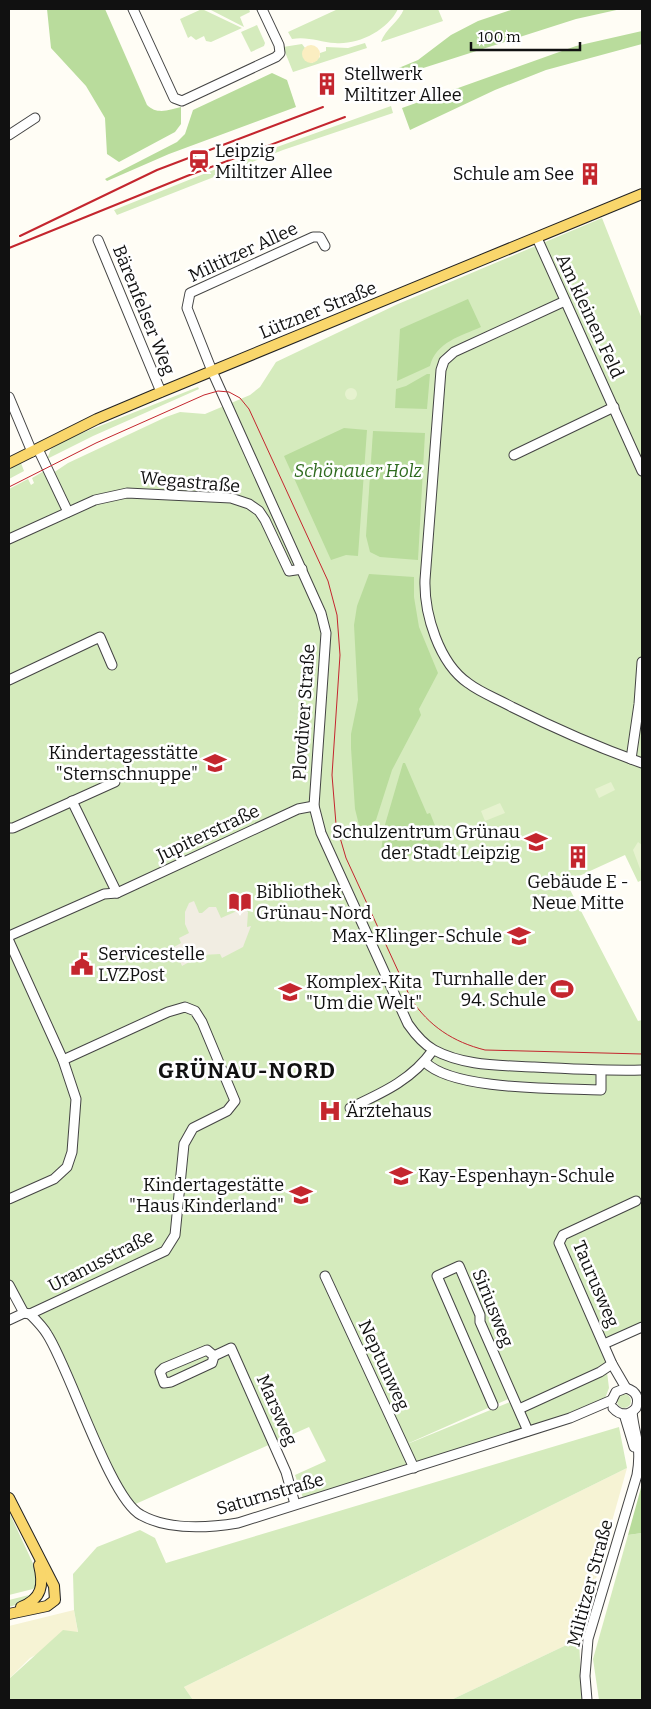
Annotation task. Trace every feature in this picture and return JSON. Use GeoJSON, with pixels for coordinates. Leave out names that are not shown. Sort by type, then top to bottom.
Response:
{"type":"FeatureCollection","features":[{"type":"Feature","properties":{"kind":"main road","name":"Lützner Straße"},"geometry":{"type":"LineString","coordinates":[[9,463],[97,419],[160,392],[642,194]]}},
{"type":"Feature","properties":{"kind":"main road"},"geometry":{"type":"LineString","coordinates":[[9,1613],[47,1606],[55,1600],[54,1586],[10,1501]]}},
{"type":"Feature","properties":{"kind":"main road"},"geometry":{"type":"LineString","coordinates":[[9,1613],[30,1603],[39,1594],[42,1577],[35,1552]]}},
{"type":"Feature","properties":{"kind":"street"},"geometry":{"type":"LineString","coordinates":[[133,9],[174,98],[182,101],[276,58],[280,54],[262,9]]}},
{"type":"Feature","properties":{"kind":"street"},"geometry":{"type":"LineString","coordinates":[[9,135],[35,118]]}},
{"type":"Feature","properties":{"kind":"street","name":"Miltitzer Allee"},"geometry":{"type":"LineString","coordinates":[[212,371],[187,308],[190,293],[313,237],[320,237],[326,246]]}},
{"type":"Feature","properties":{"kind":"street","name":"Am kleinen Feld"},"geometry":{"type":"LineString","coordinates":[[537,238],[642,470]]}},
{"type":"Feature","properties":{"kind":"street","name":"Bärenfelser Weg"},"geometry":{"type":"LineString","coordinates":[[98,240],[160,392]]}},
{"type":"Feature","properties":{"kind":"street"},"geometry":{"type":"LineString","coordinates":[[565,300],[470,344],[448,356],[444,361],[441,370],[427,555],[426,606],[435,636],[443,652],[467,683],[554,728],[642,763]]}},
{"type":"Feature","properties":{"kind":"street","name":"Plovdiver Straße"},"geometry":{"type":"LineString","coordinates":[[212,371],[322,613],[326,633],[314,806],[321,833],[408,1024],[418,1038],[433,1050],[455,1059],[475,1063],[601,1071],[642,1070]]}},
{"type":"Feature","properties":{"kind":"street"},"geometry":{"type":"LineString","coordinates":[[9,397],[68,512]]}},
{"type":"Feature","properties":{"kind":"street","name":"Am kleinen Feld"},"geometry":{"type":"LineString","coordinates":[[514,454],[614,407]]}},
{"type":"Feature","properties":{"kind":"street","name":"Wegastraße"},"geometry":{"type":"LineString","coordinates":[[9,539],[95,500],[126,493],[231,498],[249,504],[258,511],[265,520],[289,571],[302,569]]}},
{"type":"Feature","properties":{"kind":"street"},"geometry":{"type":"LineString","coordinates":[[9,680],[100,637],[112,665]]}},
{"type":"Feature","properties":{"kind":"street"},"geometry":{"type":"LineString","coordinates":[[631,759],[639,704],[642,662]]}},
{"type":"Feature","properties":{"kind":"street"},"geometry":{"type":"LineString","coordinates":[[9,828],[14,828],[115,782]]}},
{"type":"Feature","properties":{"kind":"street"},"geometry":{"type":"LineString","coordinates":[[72,801],[117,893]]}},
{"type":"Feature","properties":{"kind":"street","name":"Jupiterstraße"},"geometry":{"type":"LineString","coordinates":[[9,936],[102,894],[117,893],[298,810],[314,806]]}},
{"type":"Feature","properties":{"kind":"street"},"geometry":{"type":"LineString","coordinates":[[9,940],[63,1060],[76,1099],[72,1152],[67,1167],[54,1179],[9,1199]]}},
{"type":"Feature","properties":{"kind":"street","name":"Uranusstraße"},"geometry":{"type":"LineString","coordinates":[[9,1320],[27,1314],[165,1250],[175,1235],[184,1144],[194,1128],[227,1111],[235,1101],[202,1022],[195,1011],[185,1007],[168,1012],[63,1060]]}},
{"type":"Feature","properties":{"kind":"street"},"geometry":{"type":"LineString","coordinates":[[350,1108],[393,1088],[425,1062],[433,1050]]}},
{"type":"Feature","properties":{"kind":"street"},"geometry":{"type":"LineString","coordinates":[[425,1062],[430,1068],[455,1078],[512,1086],[570,1089],[601,1090],[601,1071]]}},
{"type":"Feature","properties":{"kind":"street","name":"Taurusweg"},"geometry":{"type":"LineString","coordinates":[[622,1389],[604,1344],[558,1243],[563,1235],[636,1201]]}},
{"type":"Feature","properties":{"kind":"street","name":"Siriusweg"},"geometry":{"type":"LineString","coordinates":[[494,1405],[437,1276],[459,1266],[480,1315],[480,1322],[528,1431]]}},
{"type":"Feature","properties":{"kind":"street","name":"Neptunweg"},"geometry":{"type":"LineString","coordinates":[[325,1276],[414,1468]]}},
{"type":"Feature","properties":{"kind":"street"},"geometry":{"type":"LineString","coordinates":[[9,1285],[27,1314]]}},
{"type":"Feature","properties":{"kind":"street","name":"Saturnstraße"},"geometry":{"type":"LineString","coordinates":[[27,1314],[48,1334],[121,1492],[130,1507],[141,1515],[176,1526],[211,1527],[238,1523],[613,1404]]}},
{"type":"Feature","properties":{"kind":"street"},"geometry":{"type":"LineString","coordinates":[[604,1344],[642,1327]]}},
{"type":"Feature","properties":{"kind":"street","name":"Marsweg"},"geometry":{"type":"LineString","coordinates":[[214,1356],[207,1350],[164,1368],[160,1372],[161,1378],[164,1383],[171,1382],[212,1363],[214,1356],[231,1348],[286,1472],[295,1504]]}},
{"type":"Feature","properties":{"kind":"street"},"geometry":{"type":"LineString","coordinates":[[518,1408],[600,1372],[612,1364]]}},
{"type":"Feature","properties":{"kind":"street"},"geometry":{"type":"LineString","coordinates":[[622,1389],[640,1397],[628,1413],[613,1404],[622,1389]]}},
{"type":"Feature","properties":{"kind":"street","name":"Miltitzer Straße"},"geometry":{"type":"LineString","coordinates":[[588,1700],[585,1676],[588,1639],[637,1475],[628,1413]]}},
{"type":"Feature","properties":{"kind":"shaded area"},"geometry":{"type":"Polygon","coordinates":[[[194,901],[199,913],[202,913],[209,907],[216,907],[221,918],[244,908],[248,912],[247,927],[251,926],[243,947],[222,958],[220,954],[202,955],[182,966],[174,947],[181,943],[179,938],[189,933],[185,924],[185,912],[189,903],[194,901]]]}},
{"type":"Feature","properties":{"kind":"shaded area"},"geometry":{"type":"Polygon","coordinates":[[[627,1468],[579,1639],[451,1700],[193,1700],[184,1687],[627,1468]]]}},
{"type":"Feature","properties":{"kind":"shaded area"},"geometry":{"type":"Polygon","coordinates":[[[74,1610],[78,1633],[30,1658],[9,1679],[9,1626],[74,1610]]]}},
{"type":"Feature","properties":{"kind":"green space"},"geometry":{"type":"Polygon","coordinates":[[[47,9],[105,9],[147,105],[159,111],[181,107],[181,124],[175,132],[119,162],[107,154],[105,118],[86,86],[51,48],[47,9]]]}},
{"type":"Feature","properties":{"kind":"green space"},"geometry":{"type":"Polygon","coordinates":[[[202,9],[242,28],[211,42],[206,41],[204,36],[196,40],[191,36],[188,38],[180,19],[202,9]]]}},
{"type":"Feature","properties":{"kind":"green space"},"geometry":{"type":"Polygon","coordinates":[[[209,9],[249,9],[250,12],[240,17],[244,27],[209,9]]]}},
{"type":"Feature","properties":{"kind":"green space"},"geometry":{"type":"Polygon","coordinates":[[[338,9],[398,9],[387,24],[379,30],[353,42],[335,43],[298,38],[292,39],[288,32],[338,9]]]}},
{"type":"Feature","properties":{"kind":"green space"},"geometry":{"type":"Polygon","coordinates":[[[404,9],[438,9],[443,21],[381,42],[404,9]]]}},
{"type":"Feature","properties":{"kind":"green space"},"geometry":{"type":"Polygon","coordinates":[[[514,9],[621,9],[576,19],[392,78],[389,72],[418,60],[451,35],[478,21],[514,9]]]}},
{"type":"Feature","properties":{"kind":"green space"},"geometry":{"type":"Polygon","coordinates":[[[257,25],[265,43],[264,46],[251,52],[241,32],[257,25]]]}},
{"type":"Feature","properties":{"kind":"green space"},"geometry":{"type":"Polygon","coordinates":[[[642,31],[642,44],[546,70],[495,90],[410,130],[402,108],[576,46],[642,31]]]}},
{"type":"Feature","properties":{"kind":"green space"},"geometry":{"type":"Polygon","coordinates":[[[365,43],[367,48],[293,72],[283,47],[302,44],[305,48],[303,54],[306,60],[312,63],[320,57],[320,53],[326,51],[326,47],[348,48],[365,43]]]}},
{"type":"Feature","properties":{"kind":"green space"},"geometry":{"type":"Polygon","coordinates":[[[272,73],[287,80],[296,107],[169,154],[107,181],[105,179],[177,142],[185,134],[193,110],[272,73]]]}},
{"type":"Feature","properties":{"kind":"green space"},"geometry":{"type":"Polygon","coordinates":[[[391,106],[393,113],[283,150],[117,215],[114,210],[221,167],[391,106]]]}},
{"type":"Feature","properties":{"kind":"green space","name":"Schönauer Holz"},"geometry":{"type":"Polygon","coordinates":[[[602,218],[642,319],[642,880],[638,882],[625,855],[566,882],[638,1021],[642,1020],[642,1327],[604,1344],[612,1364],[519,1409],[513,1397],[400,1447],[510,1402],[516,1412],[607,1372],[609,1388],[604,1401],[579,1412],[303,1498],[295,1475],[326,1461],[309,1427],[131,1506],[122,1491],[48,1335],[9,1285],[9,489],[28,479],[31,485],[34,483],[32,478],[44,471],[47,477],[68,463],[166,417],[180,412],[205,414],[250,395],[260,387],[276,362],[398,304],[602,218]]]}},
{"type":"Feature","properties":{"kind":"green space"},"geometry":{"type":"Polygon","coordinates":[[[468,299],[481,327],[444,345],[433,358],[430,366],[397,381],[400,329],[468,299]]]}},
{"type":"Feature","properties":{"kind":"green space"},"geometry":{"type":"Polygon","coordinates":[[[430,374],[427,409],[395,408],[396,389],[406,386],[430,374]]]}},
{"type":"Feature","properties":{"kind":"green space"},"geometry":{"type":"Polygon","coordinates":[[[198,387],[199,389],[93,436],[47,459],[51,449],[67,439],[198,387]]]}},
{"type":"Feature","properties":{"kind":"green space"},"geometry":{"type":"Polygon","coordinates":[[[349,388],[353,388],[357,394],[353,400],[349,400],[345,396],[345,392],[349,388]]]}},
{"type":"Feature","properties":{"kind":"green space","name":"Schönauer Holz"},"geometry":{"type":"Polygon","coordinates":[[[344,428],[367,430],[358,556],[346,555],[331,560],[284,456],[344,428]]]}},
{"type":"Feature","properties":{"kind":"green space"},"geometry":{"type":"Polygon","coordinates":[[[373,431],[425,433],[418,560],[380,557],[370,552],[366,536],[373,431]]]}},
{"type":"Feature","properties":{"kind":"green space"},"geometry":{"type":"Polygon","coordinates":[[[21,463],[24,471],[9,479],[9,469],[21,463]]]}},
{"type":"Feature","properties":{"kind":"green space"},"geometry":{"type":"Polygon","coordinates":[[[369,574],[414,577],[414,597],[419,627],[438,673],[419,709],[421,715],[392,770],[376,820],[361,833],[355,809],[351,748],[351,734],[358,700],[354,625],[357,606],[369,574]]]}},
{"type":"Feature","properties":{"kind":"green space"},"geometry":{"type":"Polygon","coordinates":[[[403,763],[405,763],[427,814],[430,813],[440,838],[441,854],[406,856],[381,852],[384,828],[403,763]]]}},
{"type":"Feature","properties":{"kind":"green space"},"geometry":{"type":"Polygon","coordinates":[[[611,782],[615,790],[599,798],[595,789],[611,782]]]}},
{"type":"Feature","properties":{"kind":"green space"},"geometry":{"type":"Polygon","coordinates":[[[500,803],[505,813],[485,821],[481,811],[500,803]]]}},
{"type":"Feature","properties":{"kind":"green space"},"geometry":{"type":"Polygon","coordinates":[[[638,842],[642,845],[642,874],[633,850],[638,842]]]}},
{"type":"Feature","properties":{"kind":"green space"},"geometry":{"type":"Polygon","coordinates":[[[624,1394],[629,1396],[631,1401],[629,1406],[624,1408],[619,1406],[617,1401],[619,1396],[624,1394]]]}},
{"type":"Feature","properties":{"kind":"green space"},"geometry":{"type":"Polygon","coordinates":[[[619,1427],[627,1468],[184,1687],[193,1700],[9,1700],[9,1679],[63,1630],[78,1632],[74,1610],[73,1574],[97,1547],[140,1530],[155,1538],[166,1563],[619,1427]]]}},
{"type":"Feature","properties":{"kind":"green space"},"geometry":{"type":"Polygon","coordinates":[[[642,1484],[642,1533],[628,1535],[642,1484]]]}},
{"type":"Feature","properties":{"kind":"green space"},"geometry":{"type":"Polygon","coordinates":[[[9,1512],[37,1572],[37,1588],[9,1595],[9,1512]]]}},
{"type":"Feature","properties":{"kind":"green space"},"geometry":{"type":"Polygon","coordinates":[[[642,1533],[642,1700],[599,1700],[593,1659],[628,1535],[642,1533]]]}},
{"type":"Feature","properties":{"kind":"green space"},"geometry":{"type":"Polygon","coordinates":[[[33,1594],[22,1603],[9,1607],[9,1600],[33,1594]]]}},
{"type":"Feature","properties":{"kind":"green space"},"geometry":{"type":"Polygon","coordinates":[[[579,1639],[581,1682],[585,1700],[451,1700],[579,1639]]]}},
{"type":"Feature","properties":{"kind":"sand"},"geometry":{"type":"Polygon","coordinates":[[[311,45],[317,48],[320,54],[317,60],[311,63],[305,60],[302,54],[305,48],[311,45]]]}},
{"type":"Feature","properties":{"kind":"tram line"},"geometry":{"type":"LineString","coordinates":[[9,487],[96,443],[204,395],[218,391],[229,392],[240,398],[249,409],[328,581],[337,615],[340,655],[332,775],[336,824],[346,858],[411,999],[418,1009],[443,1032],[473,1047],[485,1050],[642,1054]]}},
{"type":"Feature","properties":{"kind":"railway"},"geometry":{"type":"LineString","coordinates":[[20,236],[157,170],[323,107]]}},
{"type":"Feature","properties":{"kind":"railway"},"geometry":{"type":"LineString","coordinates":[[9,248],[187,176],[345,117]]}},
{"type":"Feature","properties":{"kind":"place","name":"Stellwerk Miltitzer Allee"},"geometry":{"type":"Point","coordinates":[327,84]}},
{"type":"Feature","properties":{"kind":"place","name":"Leipzig Miltitzer Allee"},"geometry":{"type":"Point","coordinates":[199,161]}},
{"type":"Feature","properties":{"kind":"place","name":"Schule am See"},"geometry":{"type":"Point","coordinates":[590,174]}},
{"type":"Feature","properties":{"kind":"place","name":"Kindertagesstätte \"Sternschnuppe\""},"geometry":{"type":"Point","coordinates":[215,763]}},
{"type":"Feature","properties":{"kind":"place","name":"Schulzentrum Grünau der Stadt Leipzig"},"geometry":{"type":"Point","coordinates":[536,842]}},
{"type":"Feature","properties":{"kind":"place","name":"Gebäude E - Neue Mitte"},"geometry":{"type":"Point","coordinates":[578,857]}},
{"type":"Feature","properties":{"kind":"place","name":"Bibliothek Grünau-Nord"},"geometry":{"type":"Point","coordinates":[240,902]}},
{"type":"Feature","properties":{"kind":"place","name":"Max-Klinger-Schule"},"geometry":{"type":"Point","coordinates":[519,936]}},
{"type":"Feature","properties":{"kind":"place","name":"Servicestelle LVZPost"},"geometry":{"type":"Point","coordinates":[82,964]}},
{"type":"Feature","properties":{"kind":"place","name":"Turnhalle der 94. Schule"},"geometry":{"type":"Point","coordinates":[562,989]}},
{"type":"Feature","properties":{"kind":"place","name":"Komplex-Kita \"Um die Welt\""},"geometry":{"type":"Point","coordinates":[290,992]}},
{"type":"Feature","properties":{"kind":"place","name":"Ärztehaus"},"geometry":{"type":"Point","coordinates":[330,1111]}},
{"type":"Feature","properties":{"kind":"place","name":"Kay-Espenhayn-Schule"},"geometry":{"type":"Point","coordinates":[401,1176]}},
{"type":"Feature","properties":{"kind":"place","name":"Kindertagestätte \"Haus Kinderland\""},"geometry":{"type":"Point","coordinates":[301,1195]}},
{"type":"Feature","properties":{"kind":"district","name":"GRÜNAU-NORD"},"geometry":{"type":"Point","coordinates":[247,1070]}}]}
